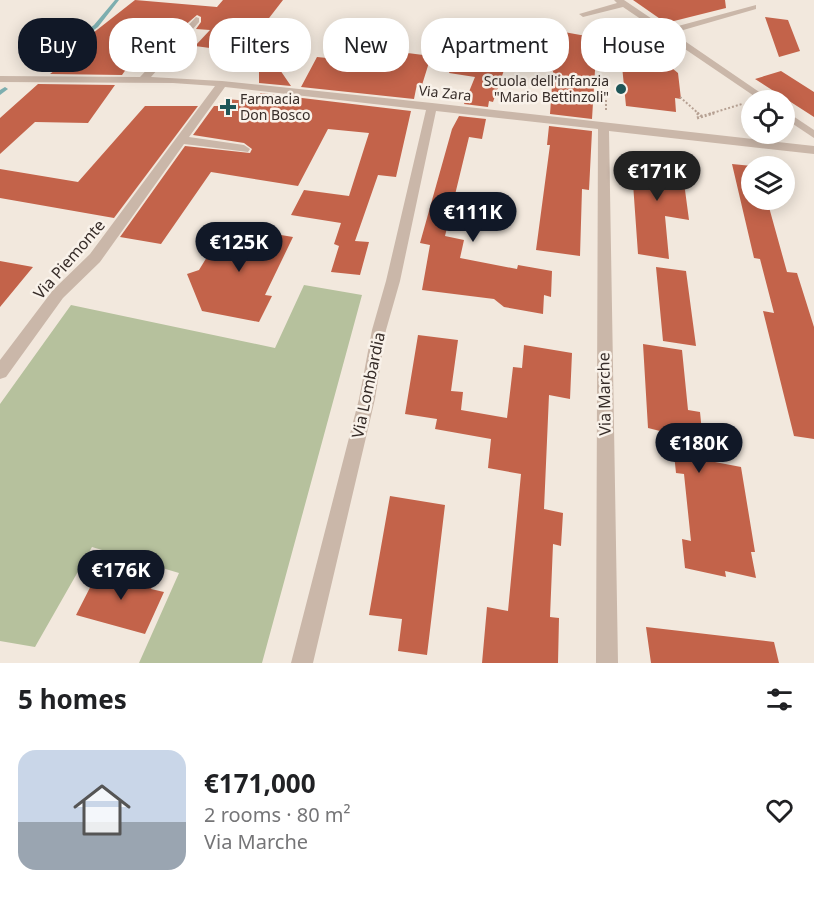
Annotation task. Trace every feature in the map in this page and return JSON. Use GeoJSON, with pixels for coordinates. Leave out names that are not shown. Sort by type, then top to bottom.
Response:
{"type":"FeatureCollection","features":[{"type":"Feature","properties":{"kind":"street"},"geometry":{"type":"LineString","coordinates":[[583,14],[621,2],[644,18]]}},
{"type":"Feature","properties":{"kind":"street"},"geometry":{"type":"LineString","coordinates":[[686,26],[753,7]]}},
{"type":"Feature","properties":{"kind":"street"},"geometry":{"type":"LineString","coordinates":[[686,46],[751,90]]}},
{"type":"Feature","properties":{"kind":"street"},"geometry":{"type":"LineString","coordinates":[[143,80],[150,72]]}},
{"type":"Feature","properties":{"kind":"street","name":"Via Zara"},"geometry":{"type":"LineString","coordinates":[[0,79],[143,80],[222,84],[814,150]]}},
{"type":"Feature","properties":{"kind":"street","name":"Via Piemonte"},"geometry":{"type":"LineString","coordinates":[[0,372],[58,294],[95,258],[222,84]]}},
{"type":"Feature","properties":{"kind":"street","name":"Via Lombardia"},"geometry":{"type":"LineString","coordinates":[[302,663],[367,399],[379,330],[393,281],[432,106]]}},
{"type":"Feature","properties":{"kind":"street"},"geometry":{"type":"LineString","coordinates":[[795,121],[814,135]]}},
{"type":"Feature","properties":{"kind":"street","name":"Via Marche"},"geometry":{"type":"LineString","coordinates":[[604,125],[607,663]]}},
{"type":"Feature","properties":{"kind":"street"},"geometry":{"type":"LineString","coordinates":[[183,140],[244,149]]}},
{"type":"Feature","properties":{"kind":"path"},"geometry":{"type":"LineString","coordinates":[[680,97],[702,116]]}},
{"type":"Feature","properties":{"kind":"path"},"geometry":{"type":"LineString","coordinates":[[606,100],[606,111],[617,112]]}},
{"type":"Feature","properties":{"kind":"path"},"geometry":{"type":"LineString","coordinates":[[690,120],[741,104]]}},
{"type":"Feature","properties":{"kind":"green space"},"geometry":{"type":"Polygon","coordinates":[[[304,285],[362,295],[262,663],[139,663],[179,573],[92,547],[35,647],[0,641],[0,404],[71,305],[275,348],[304,285]]]}},
{"type":"Feature","properties":{"kind":"building"},"geometry":{"type":"Polygon","coordinates":[[[135,0],[217,7],[223,0],[283,0],[269,18],[209,18],[209,30],[197,29],[201,17],[197,15],[194,18],[112,18],[135,0]]]}},
{"type":"Feature","properties":{"kind":"building"},"geometry":{"type":"Polygon","coordinates":[[[633,0],[725,0],[726,8],[686,18],[659,18],[633,0]]]}},
{"type":"Feature","properties":{"kind":"building"},"geometry":{"type":"Polygon","coordinates":[[[765,17],[788,20],[800,51],[779,57],[765,17]]]}},
{"type":"Feature","properties":{"kind":"building"},"geometry":{"type":"Polygon","coordinates":[[[109,20],[109,72],[124,72],[122,75],[50,74],[52,72],[97,72],[97,30],[109,20]]]}},
{"type":"Feature","properties":{"kind":"building"},"geometry":{"type":"Polygon","coordinates":[[[209,31],[209,48],[197,46],[209,31]]]}},
{"type":"Feature","properties":{"kind":"building"},"geometry":{"type":"Polygon","coordinates":[[[569,33],[581,35],[581,72],[595,72],[592,119],[550,114],[553,72],[569,72],[569,33]]]}},
{"type":"Feature","properties":{"kind":"building"},"geometry":{"type":"Polygon","coordinates":[[[409,53],[421,55],[421,72],[426,72],[422,85],[417,84],[414,99],[301,87],[317,57],[323,58],[323,72],[409,72],[409,53]]]}},
{"type":"Feature","properties":{"kind":"building"},"geometry":{"type":"Polygon","coordinates":[[[781,71],[814,92],[814,117],[795,105],[795,90],[772,90],[755,79],[781,71]]]}},
{"type":"Feature","properties":{"kind":"building"},"geometry":{"type":"Polygon","coordinates":[[[259,72],[281,72],[291,86],[259,83],[259,72]]]}},
{"type":"Feature","properties":{"kind":"building"},"geometry":{"type":"Polygon","coordinates":[[[503,72],[493,102],[489,101],[488,107],[464,104],[475,77],[449,73],[503,72]]]}},
{"type":"Feature","properties":{"kind":"building"},"geometry":{"type":"Polygon","coordinates":[[[623,72],[678,73],[681,99],[675,98],[676,112],[626,106],[623,72]]]}},
{"type":"Feature","properties":{"kind":"building"},"geometry":{"type":"Polygon","coordinates":[[[38,84],[115,85],[88,123],[35,122],[0,154],[0,118],[38,84]]]}},
{"type":"Feature","properties":{"kind":"building"},"geometry":{"type":"Polygon","coordinates":[[[260,93],[411,111],[396,177],[378,175],[355,241],[369,242],[360,275],[331,272],[339,246],[334,244],[341,223],[291,215],[304,190],[349,196],[369,133],[328,129],[298,186],[211,172],[161,244],[120,237],[185,146],[250,153],[252,149],[244,143],[193,135],[214,106],[222,106],[227,99],[260,102],[260,93]]]}},
{"type":"Feature","properties":{"kind":"building"},"geometry":{"type":"Polygon","coordinates":[[[145,106],[198,106],[114,218],[0,198],[0,169],[78,182],[145,106]]]}},
{"type":"Feature","properties":{"kind":"building"},"geometry":{"type":"Polygon","coordinates":[[[459,116],[486,119],[482,139],[469,137],[445,236],[464,240],[460,258],[517,269],[518,265],[552,271],[551,297],[544,295],[543,314],[504,307],[494,299],[422,290],[430,245],[420,243],[452,129],[459,116]]]}},
{"type":"Feature","properties":{"kind":"building"},"geometry":{"type":"Polygon","coordinates":[[[549,126],[592,131],[589,190],[582,189],[580,256],[536,250],[550,145],[547,145],[549,126]]]}},
{"type":"Feature","properties":{"kind":"building"},"geometry":{"type":"Polygon","coordinates":[[[631,155],[681,160],[689,220],[665,216],[669,259],[638,254],[631,155]]]}},
{"type":"Feature","properties":{"kind":"building"},"geometry":{"type":"Polygon","coordinates":[[[732,164],[741,165],[741,202],[732,164]]]}},
{"type":"Feature","properties":{"kind":"building"},"geometry":{"type":"Polygon","coordinates":[[[743,210],[770,210],[787,272],[797,273],[814,327],[814,439],[794,436],[763,311],[774,313],[760,259],[754,258],[743,210]]]}},
{"type":"Feature","properties":{"kind":"building"},"geometry":{"type":"Polygon","coordinates":[[[226,226],[293,237],[265,295],[272,296],[259,322],[202,311],[187,274],[199,270],[226,226]]]}},
{"type":"Feature","properties":{"kind":"building"},"geometry":{"type":"Polygon","coordinates":[[[0,261],[33,267],[0,307],[0,261]]]}},
{"type":"Feature","properties":{"kind":"building"},"geometry":{"type":"Polygon","coordinates":[[[656,267],[686,271],[696,346],[663,341],[656,267]]]}},
{"type":"Feature","properties":{"kind":"building"},"geometry":{"type":"Polygon","coordinates":[[[418,335],[458,340],[451,391],[463,392],[461,410],[507,418],[513,367],[522,368],[524,345],[572,353],[570,399],[549,395],[544,509],[563,513],[561,546],[553,544],[550,617],[559,618],[558,663],[482,663],[487,607],[508,611],[521,474],[488,468],[491,439],[435,429],[437,419],[405,414],[418,335]]]}},
{"type":"Feature","properties":{"kind":"building"},"geometry":{"type":"Polygon","coordinates":[[[643,344],[682,350],[688,410],[700,412],[704,452],[714,453],[715,462],[741,467],[755,552],[751,552],[756,578],[725,571],[726,577],[685,568],[682,539],[691,541],[684,474],[676,473],[672,434],[648,428],[643,344]]]}},
{"type":"Feature","properties":{"kind":"building"},"geometry":{"type":"Polygon","coordinates":[[[390,496],[445,505],[427,655],[398,651],[402,619],[369,615],[390,496]]]}},
{"type":"Feature","properties":{"kind":"building"},"geometry":{"type":"Polygon","coordinates":[[[100,568],[154,582],[151,589],[164,592],[145,634],[76,615],[100,568]]]}},
{"type":"Feature","properties":{"kind":"building"},"geometry":{"type":"Polygon","coordinates":[[[646,627],[774,642],[779,663],[651,663],[646,627]]]}},
{"type":"Feature","properties":{"kind":"waterway"},"geometry":{"type":"LineString","coordinates":[[97,25],[117,0]]}},
{"type":"Feature","properties":{"kind":"waterway"},"geometry":{"type":"LineString","coordinates":[[0,93],[5,89]]}},
{"type":"Feature","properties":{"kind":"place","name":"Scuola dell'infanzia \"Mario Bettinzoli\""},"geometry":{"type":"Point","coordinates":[621,89]}},
{"type":"Feature","properties":{"kind":"place","name":"Farmacia Don Bosco"},"geometry":{"type":"Point","coordinates":[228,107]}}]}
